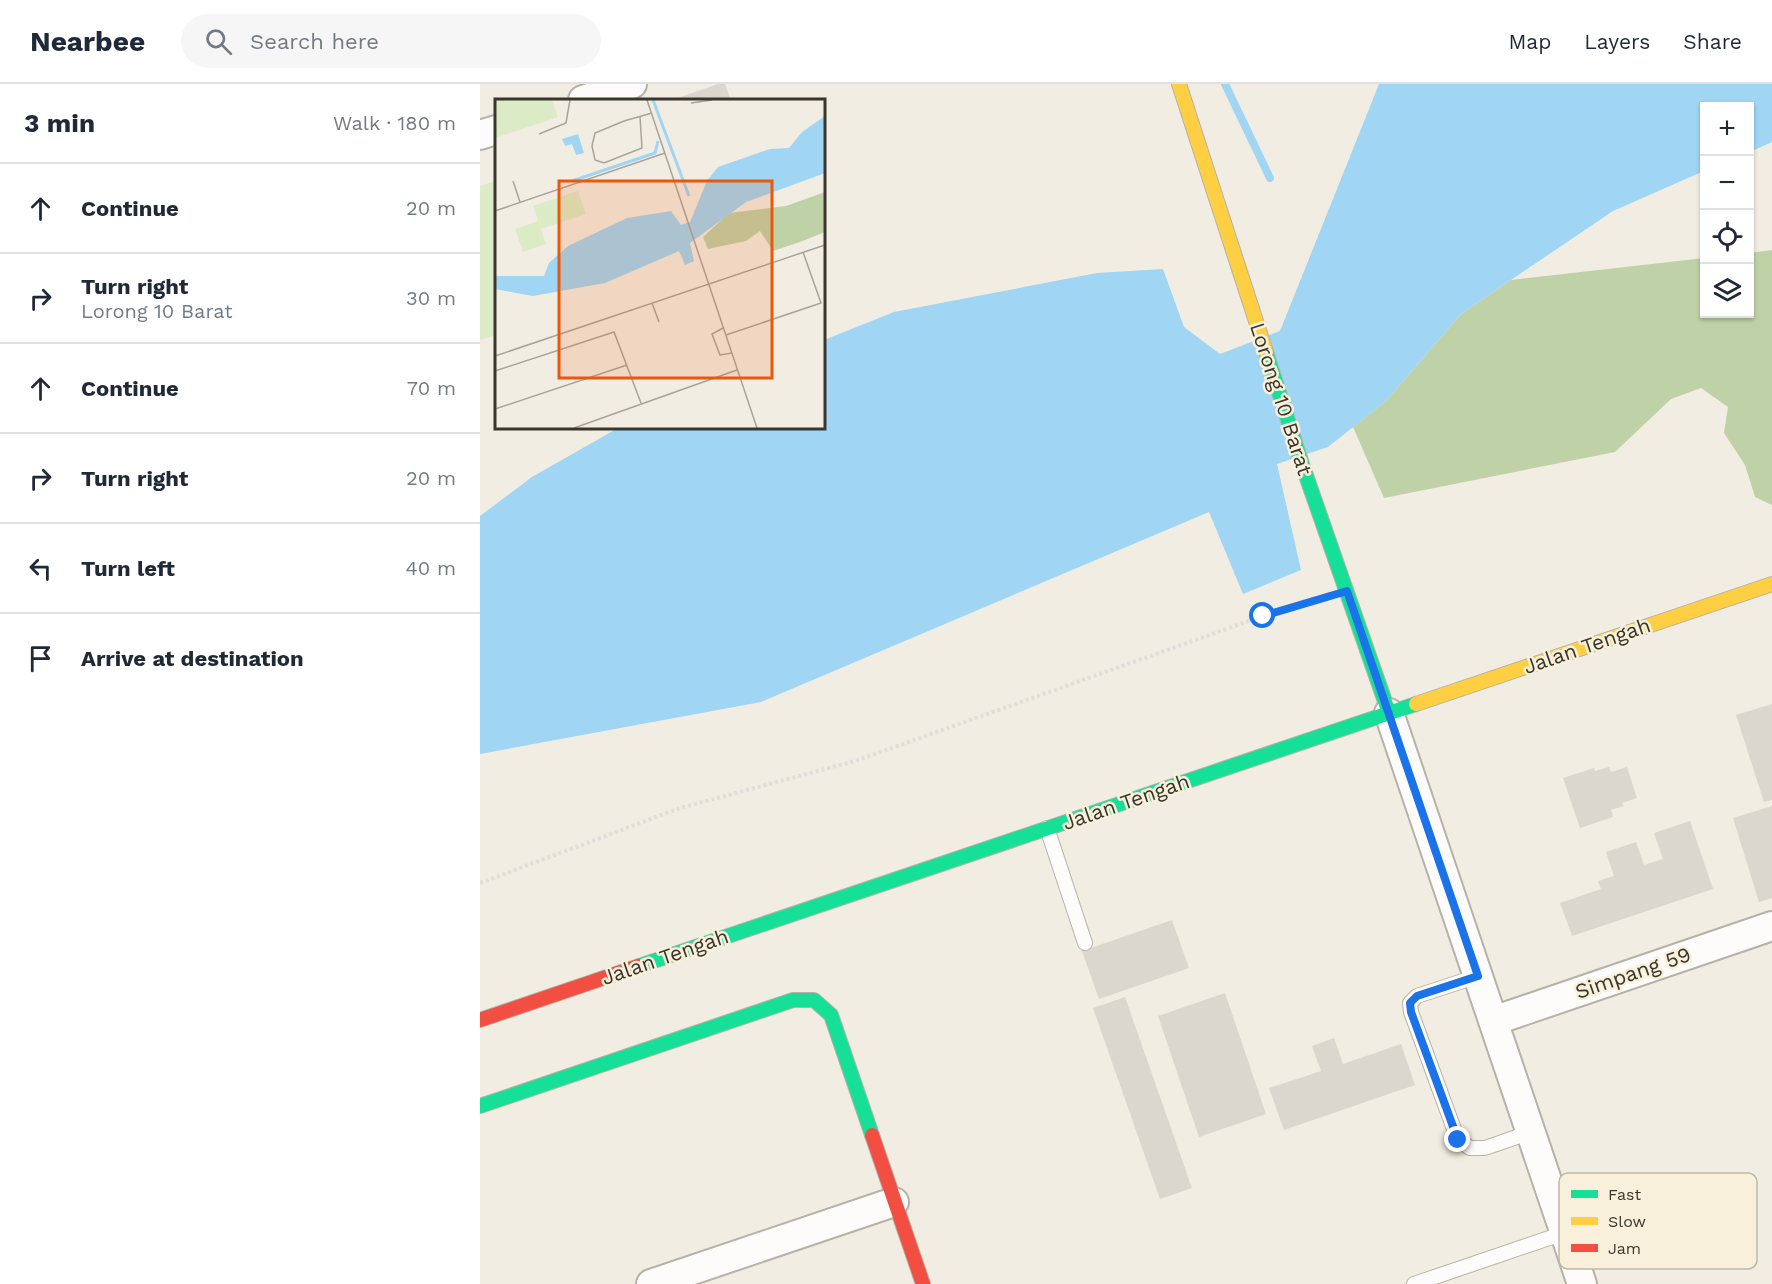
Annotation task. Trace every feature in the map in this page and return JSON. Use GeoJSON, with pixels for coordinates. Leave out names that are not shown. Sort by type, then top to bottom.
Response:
{"type":"FeatureCollection","features":[{"type":"Feature","properties":{"kind":"main road","name":"Lorong 10 Barat"},"geometry":{"type":"LineString","coordinates":[[1179,84],[1302,464],[1389,713]]}},
{"type":"Feature","properties":{"kind":"main road","name":"Jalan Tengah"},"geometry":{"type":"LineString","coordinates":[[480,1020],[1772,584]]}},
{"type":"Feature","properties":{"kind":"main road"},"geometry":{"type":"LineString","coordinates":[[480,1106],[793,1000],[814,1000],[831,1015],[923,1284]]}},
{"type":"Feature","properties":{"kind":"street"},"geometry":{"type":"LineString","coordinates":[[586,99],[632,84]]}},
{"type":"Feature","properties":{"kind":"street"},"geometry":{"type":"LineString","coordinates":[[480,135],[495,130]]}},
{"type":"Feature","properties":{"kind":"street"},"geometry":{"type":"LineString","coordinates":[[1389,713],[1559,1218]]}},
{"type":"Feature","properties":{"kind":"street","name":"Simpang 59"},"geometry":{"type":"LineString","coordinates":[[1493,1021],[1772,926]]}},
{"type":"Feature","properties":{"kind":"street"},"geometry":{"type":"LineString","coordinates":[[651,1284],[894,1202]]}},
{"type":"Feature","properties":{"kind":"street"},"geometry":{"type":"LineString","coordinates":[[1577,1269],[1582,1284]]}},
{"type":"Feature","properties":{"kind":"lane"},"geometry":{"type":"LineString","coordinates":[[1047,828],[1085,942]]}},
{"type":"Feature","properties":{"kind":"lane"},"geometry":{"type":"LineString","coordinates":[[1478,976],[1417,996],[1410,1003],[1411,1012],[1458,1140],[1470,1148],[1485,1148],[1531,1132]]}},
{"type":"Feature","properties":{"kind":"lane"},"geometry":{"type":"LineString","coordinates":[[1413,1284],[1559,1235]]}},
{"type":"Feature","properties":{"kind":"path"},"geometry":{"type":"LineString","coordinates":[[480,883],[680,808],[855,761],[1263,616],[1347,591]]}},
{"type":"Feature","properties":{"kind":"green space"},"geometry":{"type":"Polygon","coordinates":[[[495,181],[495,335],[480,340],[480,186],[495,181]]]}},
{"type":"Feature","properties":{"kind":"green space"},"geometry":{"type":"Polygon","coordinates":[[[1772,250],[1772,505],[1755,497],[1745,465],[1724,433],[1728,407],[1701,388],[1671,399],[1615,452],[1384,498],[1353,427],[1386,401],[1461,314],[1511,280],[1700,258],[1700,318],[1754,318],[1754,252],[1772,250]]]}},
{"type":"Feature","properties":{"kind":"water"},"geometry":{"type":"Polygon","coordinates":[[[1379,84],[1772,84],[1772,142],[1754,150],[1754,102],[1700,102],[1700,173],[1613,211],[1461,314],[1386,401],[1328,447],[1277,464],[1301,570],[1243,594],[1209,512],[761,702],[480,754],[480,516],[532,477],[616,429],[825,429],[825,340],[894,312],[1097,273],[1163,269],[1184,327],[1220,354],[1280,331],[1379,84]]]}},
{"type":"Feature","properties":{"kind":"building"},"geometry":{"type":"Polygon","coordinates":[[[718,84],[725,84],[731,99],[675,99],[718,84]]]}},
{"type":"Feature","properties":{"kind":"building"},"geometry":{"type":"Polygon","coordinates":[[[1772,704],[1772,800],[1764,802],[1736,715],[1772,704]]]}},
{"type":"Feature","properties":{"kind":"building"},"geometry":{"type":"Polygon","coordinates":[[[1609,767],[1611,772],[1627,767],[1637,798],[1622,803],[1624,806],[1611,810],[1613,817],[1580,828],[1563,778],[1594,768],[1595,771],[1609,767]]]}},
{"type":"Feature","properties":{"kind":"building"},"geometry":{"type":"Polygon","coordinates":[[[1772,806],[1772,898],[1759,902],[1733,818],[1772,806]]]}},
{"type":"Feature","properties":{"kind":"building"},"geometry":{"type":"Polygon","coordinates":[[[1690,821],[1713,889],[1572,936],[1560,903],[1601,889],[1598,881],[1614,876],[1606,852],[1636,842],[1644,865],[1663,859],[1654,833],[1690,821]]]}},
{"type":"Feature","properties":{"kind":"building"},"geometry":{"type":"Polygon","coordinates":[[[1172,920],[1189,968],[1099,999],[1082,951],[1172,920]]]}},
{"type":"Feature","properties":{"kind":"building"},"geometry":{"type":"Polygon","coordinates":[[[1225,993],[1266,1114],[1199,1137],[1158,1016],[1225,993]]]}},
{"type":"Feature","properties":{"kind":"building"},"geometry":{"type":"Polygon","coordinates":[[[1125,997],[1192,1188],[1160,1199],[1093,1008],[1125,997]]]}},
{"type":"Feature","properties":{"kind":"building"},"geometry":{"type":"Polygon","coordinates":[[[1334,1038],[1343,1064],[1401,1044],[1415,1085],[1284,1130],[1269,1088],[1321,1071],[1312,1046],[1334,1038]]]}},
{"type":"Feature","properties":{"kind":"waterway"},"geometry":{"type":"LineString","coordinates":[[1225,84],[1270,178]]}},
{"type":"Feature","properties":{"kind":"traffic: fast"},"geometry":{"type":"LineString","coordinates":[[1266,352],[1302,464],[1389,713]]}},
{"type":"Feature","properties":{"kind":"traffic: fast"},"geometry":{"type":"LineString","coordinates":[[639,966],[1416,704]]}},
{"type":"Feature","properties":{"kind":"traffic: fast"},"geometry":{"type":"LineString","coordinates":[[480,1106],[793,1000],[814,1000],[831,1015],[872,1135]]}},
{"type":"Feature","properties":{"kind":"traffic: slow"},"geometry":{"type":"LineString","coordinates":[[1179,84],[1266,352]]}},
{"type":"Feature","properties":{"kind":"traffic: slow"},"geometry":{"type":"LineString","coordinates":[[1416,704],[1772,584]]}},
{"type":"Feature","properties":{"kind":"traffic: jam"},"geometry":{"type":"LineString","coordinates":[[480,1020],[639,966]]}},
{"type":"Feature","properties":{"kind":"traffic: jam"},"geometry":{"type":"LineString","coordinates":[[872,1135],[923,1284]]}},
{"type":"Feature","properties":{"kind":"route"},"geometry":{"type":"LineString","coordinates":[[1263,616],[1347,591],[1478,976],[1417,996],[1410,1003],[1411,1012],[1458,1140]]}}]}
